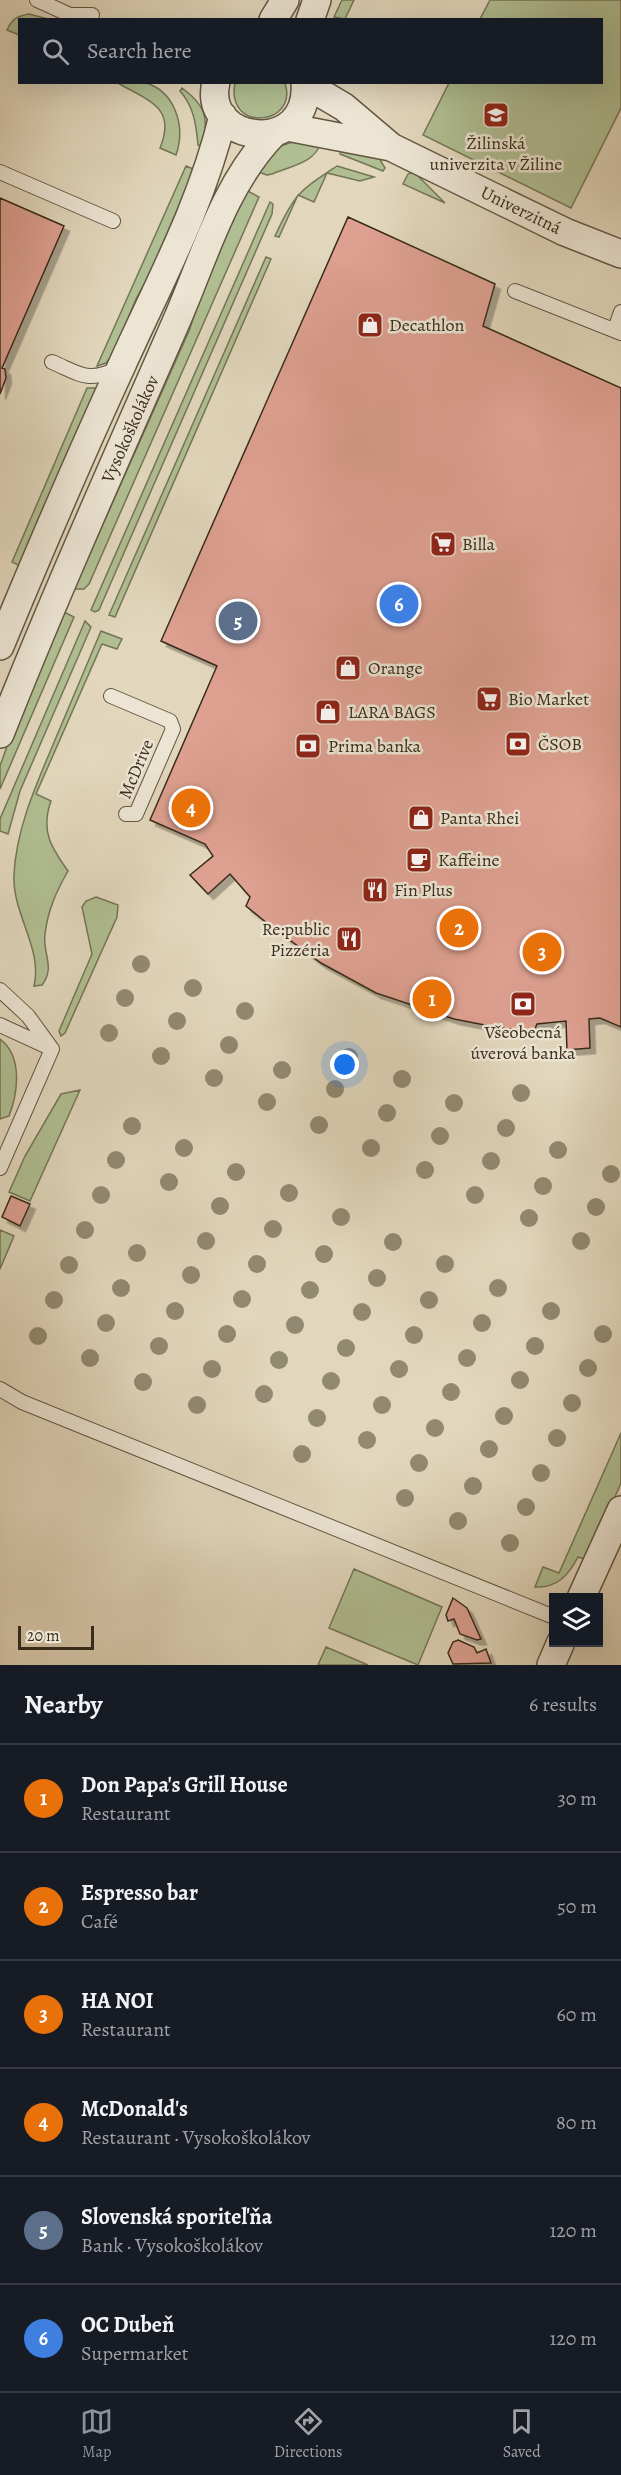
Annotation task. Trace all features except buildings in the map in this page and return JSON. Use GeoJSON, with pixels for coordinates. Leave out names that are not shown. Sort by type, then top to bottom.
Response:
{"type":"FeatureCollection","features":[{"type":"Feature","properties":{"kind":"street"},"geometry":{"type":"LineString","coordinates":[[274,18],[285,0]]}},
{"type":"Feature","properties":{"kind":"street"},"geometry":{"type":"LineString","coordinates":[[310,18],[317,0]]}},
{"type":"Feature","properties":{"kind":"street","name":"Vysokoškolákov"},"geometry":{"type":"LineString","coordinates":[[0,646],[121,367],[194,210],[213,157],[223,116],[216,104],[216,84]]}},
{"type":"Feature","properties":{"kind":"street","name":"Vysokoškolákov"},"geometry":{"type":"LineString","coordinates":[[0,734],[56,599],[192,287],[216,223],[257,150],[298,115],[304,100],[305,84]]}},
{"type":"Feature","properties":{"kind":"street","name":"Univerzitná"},"geometry":{"type":"LineString","coordinates":[[307,84],[344,107],[391,147],[566,232],[621,254]]}},
{"type":"Feature","properties":{"kind":"street"},"geometry":{"type":"LineString","coordinates":[[223,116],[239,130],[260,136],[281,130]]}},
{"type":"Feature","properties":{"kind":"street","name":"Univerzitná"},"geometry":{"type":"LineString","coordinates":[[281,130],[391,147]]}},
{"type":"Feature","properties":{"kind":"street"},"geometry":{"type":"LineString","coordinates":[[583,1593],[621,1510]]}},
{"type":"Feature","properties":{"kind":"street"},"geometry":{"type":"LineString","coordinates":[[551,1665],[559,1647]]}},
{"type":"Feature","properties":{"kind":"lane"},"geometry":{"type":"LineString","coordinates":[[37,0],[70,15],[92,15]]}},
{"type":"Feature","properties":{"kind":"lane"},"geometry":{"type":"LineString","coordinates":[[0,172],[113,221]]}},
{"type":"Feature","properties":{"kind":"lane"},"geometry":{"type":"LineString","coordinates":[[515,291],[618,331],[621,312]]}},
{"type":"Feature","properties":{"kind":"lane"},"geometry":{"type":"LineString","coordinates":[[52,362],[86,376],[99,377],[121,367]]}},
{"type":"Feature","properties":{"kind":"lane","name":"McDrive"},"geometry":{"type":"LineString","coordinates":[[111,696],[170,721],[173,729],[136,814],[126,814]]}},
{"type":"Feature","properties":{"kind":"lane"},"geometry":{"type":"LineString","coordinates":[[0,990],[28,1016],[52,1049]]}},
{"type":"Feature","properties":{"kind":"lane"},"geometry":{"type":"LineString","coordinates":[[0,1024],[52,1049]]}},
{"type":"Feature","properties":{"kind":"lane"},"geometry":{"type":"LineString","coordinates":[[0,1168],[5,1141],[52,1049]]}},
{"type":"Feature","properties":{"kind":"lane"},"geometry":{"type":"LineString","coordinates":[[0,1389],[33,1406],[549,1615]]}},
{"type":"Feature","properties":{"kind":"green space"},"geometry":{"type":"Polygon","coordinates":[[[342,0],[354,0],[345,18],[334,17],[342,0]]]}},
{"type":"Feature","properties":{"kind":"green space","name":"Žilinská univerzita v Žiline"},"geometry":{"type":"Polygon","coordinates":[[[490,0],[621,0],[621,108],[571,208],[423,135],[448,84],[603,84],[603,18],[481,18],[490,0]]]}},
{"type":"Feature","properties":{"kind":"green space"},"geometry":{"type":"Polygon","coordinates":[[[29,14],[44,18],[18,18],[18,35],[7,30],[15,19],[29,14]]]}},
{"type":"Feature","properties":{"kind":"green space"},"geometry":{"type":"Polygon","coordinates":[[[120,84],[148,84],[163,92],[175,110],[178,121],[180,132],[176,155],[160,148],[165,123],[157,107],[120,84]]]}},
{"type":"Feature","properties":{"kind":"green space"},"geometry":{"type":"Polygon","coordinates":[[[235,84],[285,84],[286,97],[282,108],[273,115],[262,118],[250,116],[241,110],[235,99],[235,84]]]}},
{"type":"Feature","properties":{"kind":"green space"},"geometry":{"type":"Polygon","coordinates":[[[182,88],[197,101],[204,113],[203,147],[198,145],[194,116],[180,91],[182,88]]]}},
{"type":"Feature","properties":{"kind":"green space"},"geometry":{"type":"Polygon","coordinates":[[[295,141],[320,143],[318,150],[301,163],[267,175],[255,171],[281,146],[295,141]]]}},
{"type":"Feature","properties":{"kind":"green space"},"geometry":{"type":"Polygon","coordinates":[[[342,149],[379,158],[385,168],[383,171],[340,154],[342,149]]]}},
{"type":"Feature","properties":{"kind":"green space"},"geometry":{"type":"Polygon","coordinates":[[[186,166],[198,171],[169,240],[136,299],[113,354],[106,363],[97,366],[186,166]]]}},
{"type":"Feature","properties":{"kind":"green space"},"geometry":{"type":"Polygon","coordinates":[[[337,166],[374,177],[360,181],[327,173],[314,202],[298,195],[314,182],[337,166]]]}},
{"type":"Feature","properties":{"kind":"green space"},"geometry":{"type":"Polygon","coordinates":[[[414,172],[445,203],[403,184],[408,174],[414,172]]]}},
{"type":"Feature","properties":{"kind":"green space"},"geometry":{"type":"Polygon","coordinates":[[[244,189],[259,197],[89,584],[84,589],[74,589],[189,331],[223,228],[244,189]]]}},
{"type":"Feature","properties":{"kind":"green space"},"geometry":{"type":"Polygon","coordinates":[[[297,197],[279,237],[275,236],[293,202],[297,197]]]}},
{"type":"Feature","properties":{"kind":"green space"},"geometry":{"type":"Polygon","coordinates":[[[270,202],[273,204],[272,214],[99,610],[95,612],[91,610],[270,202]]]}},
{"type":"Feature","properties":{"kind":"green space"},"geometry":{"type":"Polygon","coordinates":[[[266,257],[271,259],[115,617],[109,615],[266,257]]]}},
{"type":"Feature","properties":{"kind":"green space"},"geometry":{"type":"Polygon","coordinates":[[[87,388],[98,388],[20,566],[12,562],[87,388]]]}},
{"type":"Feature","properties":{"kind":"green space"},"geometry":{"type":"Polygon","coordinates":[[[64,612],[74,617],[0,789],[0,766],[15,724],[64,612]]]}},
{"type":"Feature","properties":{"kind":"green space"},"geometry":{"type":"Polygon","coordinates":[[[85,621],[91,627],[20,791],[8,834],[0,831],[0,819],[85,621]]]}},
{"type":"Feature","properties":{"kind":"green space"},"geometry":{"type":"Polygon","coordinates":[[[101,631],[122,639],[117,649],[102,644],[36,794],[51,801],[47,831],[57,855],[68,871],[53,901],[46,925],[48,972],[42,985],[34,986],[36,972],[34,958],[15,889],[14,875],[19,840],[35,789],[101,631]]]}},
{"type":"Feature","properties":{"kind":"green space"},"geometry":{"type":"Polygon","coordinates":[[[96,897],[118,905],[117,917],[65,1033],[61,1036],[59,1031],[92,954],[82,907],[86,901],[96,897]]]}},
{"type":"Feature","properties":{"kind":"green space"},"geometry":{"type":"Polygon","coordinates":[[[0,1039],[12,1055],[16,1086],[9,1116],[0,1119],[0,1039]]]}},
{"type":"Feature","properties":{"kind":"green space"},"geometry":{"type":"Polygon","coordinates":[[[80,1090],[30,1201],[9,1192],[25,1156],[61,1094],[80,1090]]]}},
{"type":"Feature","properties":{"kind":"green space"},"geometry":{"type":"Polygon","coordinates":[[[0,1230],[14,1236],[0,1269],[0,1230]]]}},
{"type":"Feature","properties":{"kind":"green space"},"geometry":{"type":"Polygon","coordinates":[[[621,1433],[621,1483],[587,1560],[578,1557],[561,1580],[543,1587],[535,1587],[543,1567],[559,1573],[621,1433]]]}},
{"type":"Feature","properties":{"kind":"green space"},"geometry":{"type":"Polygon","coordinates":[[[354,1569],[442,1607],[418,1665],[329,1628],[354,1569]]]}},
{"type":"Feature","properties":{"kind":"green space"},"geometry":{"type":"Polygon","coordinates":[[[326,1647],[368,1665],[318,1665],[326,1647]]]}},
{"type":"Feature","properties":{"kind":"place","name":"Žilinská univerzita v Žiline"},"geometry":{"type":"Point","coordinates":[496,115]}},
{"type":"Feature","properties":{"kind":"place","name":"Decathlon"},"geometry":{"type":"Point","coordinates":[370,325]}},
{"type":"Feature","properties":{"kind":"place","name":"Billa"},"geometry":{"type":"Point","coordinates":[443,544]}},
{"type":"Feature","properties":{"kind":"place","name":"OC Dubeň"},"geometry":{"type":"Point","coordinates":[399,604]}},
{"type":"Feature","properties":{"kind":"place","name":"Slovenská sporiteľňa"},"geometry":{"type":"Point","coordinates":[238,621]}},
{"type":"Feature","properties":{"kind":"place","name":"Orange"},"geometry":{"type":"Point","coordinates":[348,668]}},
{"type":"Feature","properties":{"kind":"place","name":"Bio Market"},"geometry":{"type":"Point","coordinates":[489,699]}},
{"type":"Feature","properties":{"kind":"place","name":"LARA BAGS"},"geometry":{"type":"Point","coordinates":[328,712]}},
{"type":"Feature","properties":{"kind":"place","name":"ČSOB"},"geometry":{"type":"Point","coordinates":[518,744]}},
{"type":"Feature","properties":{"kind":"place","name":"Prima banka"},"geometry":{"type":"Point","coordinates":[308,746]}},
{"type":"Feature","properties":{"kind":"place","name":"McDonald's"},"geometry":{"type":"Point","coordinates":[191,808]}},
{"type":"Feature","properties":{"kind":"place","name":"Panta Rhei"},"geometry":{"type":"Point","coordinates":[421,818]}},
{"type":"Feature","properties":{"kind":"place","name":"Kaffeine"},"geometry":{"type":"Point","coordinates":[419,860]}},
{"type":"Feature","properties":{"kind":"place","name":"Fin Plus"},"geometry":{"type":"Point","coordinates":[375,890]}},
{"type":"Feature","properties":{"kind":"place","name":"Espresso bar"},"geometry":{"type":"Point","coordinates":[459,928]}},
{"type":"Feature","properties":{"kind":"place","name":"Re:public Pizzéria"},"geometry":{"type":"Point","coordinates":[349,939]}},
{"type":"Feature","properties":{"kind":"place","name":"HA NOI"},"geometry":{"type":"Point","coordinates":[542,952]}},
{"type":"Feature","properties":{"kind":"place","name":"Don Papa's Grill House"},"geometry":{"type":"Point","coordinates":[432,999]}},
{"type":"Feature","properties":{"kind":"place","name":"Všeobecná úverová banka"},"geometry":{"type":"Point","coordinates":[523,1004]}}]}
